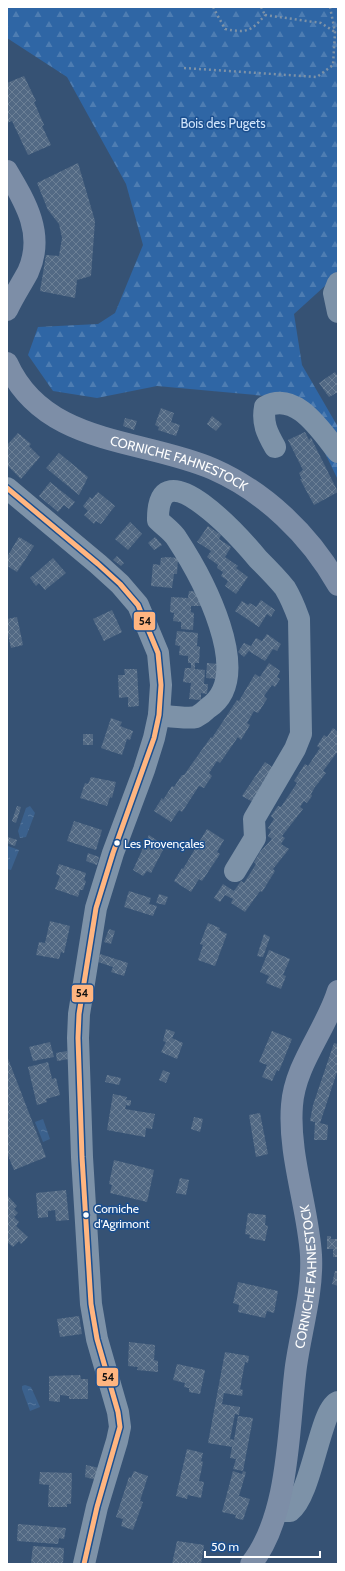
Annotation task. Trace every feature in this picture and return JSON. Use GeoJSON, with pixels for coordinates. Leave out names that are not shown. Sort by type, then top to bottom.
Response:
{"type":"FeatureCollection","features":[{"type":"Feature","properties":{"kind":"main road"},"geometry":{"type":"LineString","coordinates":[[7,171],[27,208],[34,230],[35,242],[31,263],[7,310]]}},
{"type":"Feature","properties":{"kind":"main road","name":"CORNICHE FAHNESTOCK"},"geometry":{"type":"LineString","coordinates":[[7,363],[16,382],[42,409],[54,418],[98,436],[199,464],[226,475],[252,490],[287,520],[318,556],[338,585]]}},
{"type":"Feature","properties":{"kind":"main road","name":"CORNICHE FAHNESTOCK"},"geometry":{"type":"LineString","coordinates":[[251,1564],[264,1543],[277,1511],[284,1473],[296,1365],[311,1278],[310,1243],[294,1143],[292,1105],[300,1073],[338,991]]}},
{"type":"Feature","properties":{"kind":"street"},"geometry":{"type":"LineString","coordinates":[[338,283],[334,293],[338,312]]}},
{"type":"Feature","properties":{"kind":"street"},"geometry":{"type":"LineString","coordinates":[[275,447],[266,431],[263,416],[265,407],[273,402],[289,404],[307,414],[338,452]]}},
{"type":"Feature","properties":{"kind":"street"},"geometry":{"type":"LineString","coordinates":[[7,488],[98,564],[120,584],[138,605],[158,653],[161,685],[159,715],[144,770],[113,854],[96,908],[79,1014],[78,1038],[82,1157],[91,1304],[97,1339],[118,1412],[120,1427],[97,1508],[84,1564]]}},
{"type":"Feature","properties":{"kind":"street"},"geometry":{"type":"LineString","coordinates":[[159,715],[196,717],[214,705],[223,694],[227,675],[226,643],[207,592],[176,538],[158,520],[158,508],[162,497],[171,491],[182,492],[220,517],[284,588],[293,603],[298,619],[301,734],[295,749],[254,819],[255,838],[236,871]]}},
{"type":"Feature","properties":{"kind":"street"},"geometry":{"type":"LineString","coordinates":[[277,1511],[290,1511],[297,1502],[314,1461],[330,1409],[338,1402]]}},
{"type":"Feature","properties":{"kind":"path"},"geometry":{"type":"LineString","coordinates":[[213,7],[225,29],[243,32],[255,27],[265,15]]}},
{"type":"Feature","properties":{"kind":"path"},"geometry":{"type":"LineString","coordinates":[[261,7],[265,15]]}},
{"type":"Feature","properties":{"kind":"path"},"geometry":{"type":"LineString","coordinates":[[184,68],[317,77],[333,65],[335,32],[330,7]]}},
{"type":"Feature","properties":{"kind":"path"},"geometry":{"type":"LineString","coordinates":[[265,15],[321,23],[335,32]]}},
{"type":"Feature","properties":{"kind":"green space","name":"Bois des Pugets"},"geometry":{"type":"Polygon","coordinates":[[[7,7],[338,7],[338,287],[326,285],[294,314],[302,365],[338,427],[338,480],[299,399],[157,386],[97,398],[53,391],[28,355],[38,327],[98,324],[115,313],[143,245],[126,184],[67,77],[7,38],[7,7]]]}},
{"type":"Feature","properties":{"kind":"water"},"geometry":{"type":"Polygon","coordinates":[[[30,806],[35,813],[26,837],[20,838],[18,831],[26,808],[30,806]]]}},
{"type":"Feature","properties":{"kind":"water"},"geometry":{"type":"Polygon","coordinates":[[[8,846],[19,850],[11,870],[7,869],[8,846]]]}},
{"type":"Feature","properties":{"kind":"water"},"geometry":{"type":"Polygon","coordinates":[[[43,1119],[50,1139],[43,1142],[35,1122],[43,1119]]]}},
{"type":"Feature","properties":{"kind":"water"},"geometry":{"type":"Polygon","coordinates":[[[25,1385],[31,1387],[40,1407],[30,1411],[22,1389],[22,1386],[25,1385]]]}},
{"type":"Feature","properties":{"kind":"building"},"geometry":{"type":"Polygon","coordinates":[[[24,76],[36,101],[34,102],[44,125],[42,126],[51,145],[28,155],[12,121],[7,123],[7,83],[24,76]]]}},
{"type":"Feature","properties":{"kind":"building"},"geometry":{"type":"Polygon","coordinates":[[[78,163],[95,221],[91,276],[77,280],[75,298],[40,291],[46,255],[59,256],[62,238],[59,224],[48,210],[37,183],[78,163]]]}},
{"type":"Feature","properties":{"kind":"building"},"geometry":{"type":"Polygon","coordinates":[[[335,372],[338,377],[338,392],[329,397],[319,383],[335,372]]]}},
{"type":"Feature","properties":{"kind":"building"},"geometry":{"type":"Polygon","coordinates":[[[161,408],[174,413],[171,422],[180,425],[176,436],[158,430],[159,427],[155,425],[161,408]]]}},
{"type":"Feature","properties":{"kind":"building"},"geometry":{"type":"Polygon","coordinates":[[[212,416],[222,424],[216,431],[207,424],[212,416]]]}},
{"type":"Feature","properties":{"kind":"building"},"geometry":{"type":"Polygon","coordinates":[[[125,418],[137,421],[134,430],[123,426],[125,418]]]}},
{"type":"Feature","properties":{"kind":"building"},"geometry":{"type":"Polygon","coordinates":[[[305,432],[309,440],[311,438],[338,492],[314,505],[300,479],[302,479],[299,473],[303,470],[288,440],[305,432]]]}},
{"type":"Feature","properties":{"kind":"building"},"geometry":{"type":"Polygon","coordinates":[[[18,433],[31,444],[29,446],[40,457],[21,479],[7,465],[7,445],[18,433]]]}},
{"type":"Feature","properties":{"kind":"building"},"geometry":{"type":"Polygon","coordinates":[[[59,453],[88,477],[79,495],[46,468],[59,453]]]}},
{"type":"Feature","properties":{"kind":"building"},"geometry":{"type":"Polygon","coordinates":[[[50,482],[75,502],[69,509],[64,505],[58,512],[39,496],[50,482]]]}},
{"type":"Feature","properties":{"kind":"building"},"geometry":{"type":"Polygon","coordinates":[[[98,492],[115,506],[101,524],[96,521],[94,524],[84,515],[88,511],[83,506],[90,497],[92,499],[98,492]]]}},
{"type":"Feature","properties":{"kind":"building"},"geometry":{"type":"Polygon","coordinates":[[[130,522],[142,534],[128,550],[115,539],[130,522]]]}},
{"type":"Feature","properties":{"kind":"building"},"geometry":{"type":"Polygon","coordinates":[[[208,526],[221,535],[219,539],[231,547],[225,557],[238,566],[236,568],[248,577],[236,594],[225,586],[228,581],[221,576],[223,572],[217,568],[218,565],[207,557],[211,551],[197,542],[208,526]]]}},
{"type":"Feature","properties":{"kind":"building"},"geometry":{"type":"Polygon","coordinates":[[[19,537],[34,546],[17,572],[7,566],[7,557],[19,537]]]}},
{"type":"Feature","properties":{"kind":"building"},"geometry":{"type":"Polygon","coordinates":[[[155,537],[162,545],[154,550],[148,543],[155,537]]]}},
{"type":"Feature","properties":{"kind":"building"},"geometry":{"type":"Polygon","coordinates":[[[117,556],[124,563],[121,566],[113,560],[117,556]]]}},
{"type":"Feature","properties":{"kind":"building"},"geometry":{"type":"Polygon","coordinates":[[[53,558],[66,573],[45,590],[39,583],[36,586],[30,578],[53,558]]]}},
{"type":"Feature","properties":{"kind":"building"},"geometry":{"type":"Polygon","coordinates":[[[161,558],[178,558],[177,574],[174,574],[172,588],[151,586],[153,564],[160,565],[161,558]]]}},
{"type":"Feature","properties":{"kind":"building"},"geometry":{"type":"Polygon","coordinates":[[[189,591],[200,592],[203,606],[191,606],[191,612],[194,613],[193,630],[181,629],[181,622],[173,621],[174,613],[170,612],[171,597],[188,598],[189,591]]]}},
{"type":"Feature","properties":{"kind":"building"},"geometry":{"type":"Polygon","coordinates":[[[261,600],[275,610],[271,617],[267,614],[259,627],[235,611],[242,601],[248,605],[250,603],[256,607],[261,600]]]}},
{"type":"Feature","properties":{"kind":"building"},"geometry":{"type":"Polygon","coordinates":[[[112,610],[122,632],[104,641],[93,619],[112,610]]]}},
{"type":"Feature","properties":{"kind":"building"},"geometry":{"type":"Polygon","coordinates":[[[17,617],[23,645],[11,648],[7,630],[7,619],[17,617]]]}},
{"type":"Feature","properties":{"kind":"building"},"geometry":{"type":"Polygon","coordinates":[[[177,631],[198,633],[197,646],[200,647],[199,663],[195,663],[195,669],[205,670],[204,684],[208,684],[207,694],[201,693],[201,700],[189,699],[191,683],[183,682],[185,668],[191,668],[191,663],[188,663],[188,656],[179,655],[180,646],[175,645],[177,631]]]}},
{"type":"Feature","properties":{"kind":"building"},"geometry":{"type":"Polygon","coordinates":[[[267,634],[281,644],[277,651],[273,649],[265,661],[249,651],[244,657],[238,652],[244,643],[251,646],[256,638],[262,641],[267,634]]]}},
{"type":"Feature","properties":{"kind":"building"},"geometry":{"type":"Polygon","coordinates":[[[207,663],[219,664],[218,679],[206,678],[207,663]]]}},
{"type":"Feature","properties":{"kind":"building"},"geometry":{"type":"Polygon","coordinates":[[[269,663],[280,671],[277,677],[280,679],[275,687],[272,685],[264,696],[267,699],[258,713],[254,711],[247,723],[250,725],[241,740],[238,737],[220,763],[217,761],[209,773],[212,776],[204,788],[199,786],[182,812],[179,810],[171,822],[154,811],[162,798],[163,800],[172,786],[174,787],[182,775],[184,775],[211,737],[212,738],[237,700],[239,701],[255,674],[260,677],[269,663]]]}},
{"type":"Feature","properties":{"kind":"building"},"geometry":{"type":"Polygon","coordinates":[[[124,669],[137,669],[139,706],[128,707],[128,697],[119,698],[118,675],[125,675],[124,669]]]}},
{"type":"Feature","properties":{"kind":"building"},"geometry":{"type":"Polygon","coordinates":[[[111,718],[122,722],[120,726],[133,731],[130,740],[127,739],[122,755],[101,748],[111,718]]]}},
{"type":"Feature","properties":{"kind":"building"},"geometry":{"type":"Polygon","coordinates":[[[333,728],[338,732],[338,751],[323,771],[326,773],[315,787],[311,794],[312,796],[307,803],[304,801],[300,807],[303,809],[282,836],[285,838],[281,844],[289,849],[273,869],[275,871],[262,892],[260,891],[245,912],[231,903],[233,899],[225,895],[220,902],[214,898],[223,884],[234,891],[241,881],[244,883],[256,864],[254,862],[260,852],[272,839],[268,836],[271,830],[268,828],[274,819],[271,816],[278,806],[281,807],[297,783],[294,781],[305,764],[308,766],[320,748],[317,746],[324,735],[327,737],[333,728]]]}},
{"type":"Feature","properties":{"kind":"building"},"geometry":{"type":"Polygon","coordinates":[[[83,734],[93,734],[93,745],[83,745],[83,734]]]}},
{"type":"Feature","properties":{"kind":"building"},"geometry":{"type":"Polygon","coordinates":[[[265,762],[275,769],[253,802],[242,796],[265,762]]]}},
{"type":"Feature","properties":{"kind":"building"},"geometry":{"type":"Polygon","coordinates":[[[91,777],[116,782],[112,798],[110,797],[107,806],[80,798],[85,783],[88,784],[91,777]]]}},
{"type":"Feature","properties":{"kind":"building"},"geometry":{"type":"Polygon","coordinates":[[[17,806],[21,807],[16,823],[12,821],[17,806]]]}},
{"type":"Feature","properties":{"kind":"building"},"geometry":{"type":"Polygon","coordinates":[[[74,821],[102,830],[96,850],[67,841],[74,821]]]}},
{"type":"Feature","properties":{"kind":"building"},"geometry":{"type":"Polygon","coordinates":[[[207,829],[224,840],[217,852],[220,854],[202,881],[199,879],[191,892],[174,881],[207,829]]]}},
{"type":"Feature","properties":{"kind":"building"},"geometry":{"type":"Polygon","coordinates":[[[149,835],[165,846],[151,873],[147,871],[143,876],[133,870],[149,835]]]}},
{"type":"Feature","properties":{"kind":"building"},"geometry":{"type":"Polygon","coordinates":[[[8,837],[17,840],[15,846],[7,843],[8,837]]]}},
{"type":"Feature","properties":{"kind":"building"},"geometry":{"type":"Polygon","coordinates":[[[88,853],[99,857],[97,865],[86,861],[88,853]]]}},
{"type":"Feature","properties":{"kind":"building"},"geometry":{"type":"Polygon","coordinates":[[[59,864],[86,873],[84,880],[86,881],[83,890],[80,890],[78,897],[55,889],[60,876],[56,874],[59,864]]]}},
{"type":"Feature","properties":{"kind":"building"},"geometry":{"type":"Polygon","coordinates":[[[129,891],[151,898],[149,904],[157,906],[153,916],[124,907],[129,891]]]}},
{"type":"Feature","properties":{"kind":"building"},"geometry":{"type":"Polygon","coordinates":[[[159,894],[168,897],[165,905],[156,903],[159,894]]]}},
{"type":"Feature","properties":{"kind":"building"},"geometry":{"type":"Polygon","coordinates":[[[50,921],[70,926],[64,953],[61,952],[59,959],[36,955],[39,942],[45,943],[50,921]]]}},
{"type":"Feature","properties":{"kind":"building"},"geometry":{"type":"Polygon","coordinates":[[[208,923],[220,928],[219,930],[227,934],[215,966],[198,960],[203,945],[200,944],[208,923]]]}},
{"type":"Feature","properties":{"kind":"building"},"geometry":{"type":"Polygon","coordinates":[[[109,929],[115,931],[111,944],[104,942],[109,929]]]}},
{"type":"Feature","properties":{"kind":"building"},"geometry":{"type":"Polygon","coordinates":[[[264,934],[270,937],[263,957],[257,956],[264,934]]]}},
{"type":"Feature","properties":{"kind":"building"},"geometry":{"type":"Polygon","coordinates":[[[269,950],[290,959],[283,975],[286,976],[281,989],[266,983],[269,976],[260,972],[269,950]]]}},
{"type":"Feature","properties":{"kind":"building"},"geometry":{"type":"Polygon","coordinates":[[[100,954],[128,963],[124,976],[111,972],[113,967],[98,962],[100,954]]]}},
{"type":"Feature","properties":{"kind":"building"},"geometry":{"type":"Polygon","coordinates":[[[166,1029],[175,1032],[172,1038],[183,1043],[177,1059],[161,1052],[166,1042],[163,1041],[166,1029]]]}},
{"type":"Feature","properties":{"kind":"building"},"geometry":{"type":"Polygon","coordinates":[[[272,1031],[292,1039],[279,1071],[277,1070],[272,1081],[262,1077],[267,1065],[259,1062],[272,1031]]]}},
{"type":"Feature","properties":{"kind":"building"},"geometry":{"type":"Polygon","coordinates":[[[50,1042],[54,1057],[33,1061],[29,1047],[50,1042]]]}},
{"type":"Feature","properties":{"kind":"building"},"geometry":{"type":"Polygon","coordinates":[[[334,1043],[338,1044],[338,1069],[320,1123],[328,1125],[327,1140],[314,1140],[315,1122],[310,1121],[313,1105],[334,1043]]]}},
{"type":"Feature","properties":{"kind":"building"},"geometry":{"type":"Polygon","coordinates":[[[67,1051],[69,1059],[57,1061],[56,1053],[67,1051]]]}},
{"type":"Feature","properties":{"kind":"building"},"geometry":{"type":"Polygon","coordinates":[[[7,1056],[46,1157],[14,1170],[7,1153],[7,1056]]]}},
{"type":"Feature","properties":{"kind":"building"},"geometry":{"type":"Polygon","coordinates":[[[48,1062],[52,1079],[56,1078],[60,1095],[46,1099],[47,1102],[37,1105],[28,1067],[48,1062]]]}},
{"type":"Feature","properties":{"kind":"building"},"geometry":{"type":"Polygon","coordinates":[[[163,1070],[170,1073],[166,1083],[159,1080],[163,1070]]]}},
{"type":"Feature","properties":{"kind":"building"},"geometry":{"type":"Polygon","coordinates":[[[107,1075],[121,1078],[119,1085],[105,1082],[107,1075]]]}},
{"type":"Feature","properties":{"kind":"building"},"geometry":{"type":"Polygon","coordinates":[[[113,1094],[127,1097],[126,1100],[131,1100],[131,1104],[129,1106],[126,1105],[125,1109],[155,1114],[152,1129],[146,1128],[145,1137],[107,1130],[113,1094]]]}},
{"type":"Feature","properties":{"kind":"building"},"geometry":{"type":"Polygon","coordinates":[[[260,1113],[268,1154],[256,1157],[249,1115],[260,1113]]]}},
{"type":"Feature","properties":{"kind":"building"},"geometry":{"type":"Polygon","coordinates":[[[194,1117],[203,1119],[200,1132],[191,1129],[194,1117]]]}},
{"type":"Feature","properties":{"kind":"building"},"geometry":{"type":"Polygon","coordinates":[[[114,1160],[154,1170],[147,1202],[110,1193],[112,1185],[109,1184],[114,1160]]]}},
{"type":"Feature","properties":{"kind":"building"},"geometry":{"type":"Polygon","coordinates":[[[180,1178],[189,1180],[186,1195],[176,1193],[180,1178]]]}},
{"type":"Feature","properties":{"kind":"building"},"geometry":{"type":"Polygon","coordinates":[[[66,1190],[69,1220],[56,1221],[55,1210],[48,1211],[48,1217],[38,1218],[36,1193],[66,1190]]]}},
{"type":"Feature","properties":{"kind":"building"},"geometry":{"type":"Polygon","coordinates":[[[7,1195],[17,1206],[14,1209],[18,1213],[14,1217],[19,1222],[16,1226],[28,1237],[21,1244],[19,1241],[13,1247],[7,1242],[7,1195]]]}},
{"type":"Feature","properties":{"kind":"building"},"geometry":{"type":"Polygon","coordinates":[[[248,1213],[266,1215],[265,1225],[268,1226],[265,1241],[249,1238],[250,1235],[245,1234],[248,1213]]]}},
{"type":"Feature","properties":{"kind":"building"},"geometry":{"type":"Polygon","coordinates":[[[327,1236],[331,1236],[331,1239],[338,1239],[338,1257],[333,1257],[333,1249],[327,1249],[327,1236]]]}},
{"type":"Feature","properties":{"kind":"building"},"geometry":{"type":"Polygon","coordinates":[[[335,1271],[338,1271],[338,1286],[332,1284],[335,1271]]]}},
{"type":"Feature","properties":{"kind":"building"},"geometry":{"type":"Polygon","coordinates":[[[238,1282],[278,1291],[274,1313],[267,1311],[265,1318],[238,1312],[239,1305],[233,1303],[238,1282]]]}},
{"type":"Feature","properties":{"kind":"building"},"geometry":{"type":"Polygon","coordinates":[[[79,1316],[82,1334],[60,1337],[57,1319],[79,1316]]]}},
{"type":"Feature","properties":{"kind":"building"},"geometry":{"type":"Polygon","coordinates":[[[129,1342],[155,1345],[154,1360],[158,1361],[158,1372],[137,1370],[138,1367],[128,1366],[129,1342]]]}},
{"type":"Feature","properties":{"kind":"building"},"geometry":{"type":"Polygon","coordinates":[[[225,1352],[249,1356],[248,1363],[245,1362],[240,1389],[243,1390],[242,1396],[224,1393],[222,1404],[240,1407],[239,1415],[235,1414],[230,1439],[234,1440],[238,1416],[253,1418],[243,1471],[233,1469],[236,1459],[230,1458],[232,1447],[208,1443],[225,1352]]]}},
{"type":"Feature","properties":{"kind":"building"},"geometry":{"type":"Polygon","coordinates":[[[177,1364],[205,1370],[200,1394],[189,1392],[189,1388],[184,1387],[185,1383],[173,1380],[177,1364]]]}},
{"type":"Feature","properties":{"kind":"building"},"geometry":{"type":"Polygon","coordinates":[[[80,1375],[81,1379],[88,1379],[88,1399],[69,1399],[69,1396],[60,1395],[60,1402],[49,1401],[49,1376],[80,1375]]]}},
{"type":"Feature","properties":{"kind":"building"},"geometry":{"type":"Polygon","coordinates":[[[187,1449],[203,1453],[201,1461],[203,1462],[199,1481],[204,1482],[201,1498],[188,1495],[187,1499],[176,1496],[187,1449]]]}},
{"type":"Feature","properties":{"kind":"building"},"geometry":{"type":"Polygon","coordinates":[[[86,1465],[99,1468],[96,1480],[85,1477],[86,1465]]]}},
{"type":"Feature","properties":{"kind":"building"},"geometry":{"type":"Polygon","coordinates":[[[134,1471],[148,1476],[140,1501],[143,1502],[133,1530],[121,1526],[123,1519],[116,1517],[129,1477],[131,1478],[134,1471]]]}},
{"type":"Feature","properties":{"kind":"building"},"geometry":{"type":"Polygon","coordinates":[[[233,1471],[242,1474],[243,1471],[246,1472],[239,1496],[250,1499],[243,1520],[235,1518],[236,1515],[222,1512],[233,1471]]]}},
{"type":"Feature","properties":{"kind":"building"},"geometry":{"type":"Polygon","coordinates":[[[40,1472],[72,1473],[71,1504],[67,1504],[67,1507],[48,1507],[49,1485],[39,1484],[40,1472]]]}},
{"type":"Feature","properties":{"kind":"building"},"geometry":{"type":"Polygon","coordinates":[[[18,1524],[66,1528],[64,1539],[59,1538],[58,1544],[17,1541],[18,1524]]]}},
{"type":"Feature","properties":{"kind":"building"},"geometry":{"type":"Polygon","coordinates":[[[177,1541],[204,1545],[201,1564],[172,1564],[177,1541]]]}},
{"type":"Feature","properties":{"kind":"building"},"geometry":{"type":"Polygon","coordinates":[[[33,1546],[64,1548],[63,1564],[31,1563],[33,1546]]]}},
{"type":"Feature","properties":{"kind":"transit line","name":"54"},"geometry":{"type":"LineString","coordinates":[[7,488],[98,564],[120,584],[138,605],[158,653],[161,685],[159,715],[154,738],[113,853],[96,908],[79,1014],[78,1038],[82,1157],[91,1304],[97,1339],[118,1412],[120,1427],[97,1507],[84,1564]]}},
{"type":"Feature","properties":{"kind":"place","name":"Les Provençales"},"geometry":{"type":"Point","coordinates":[117,843]}},
{"type":"Feature","properties":{"kind":"place","name":"Corniche d'Agrimont"},"geometry":{"type":"Point","coordinates":[86,1215]}}]}
